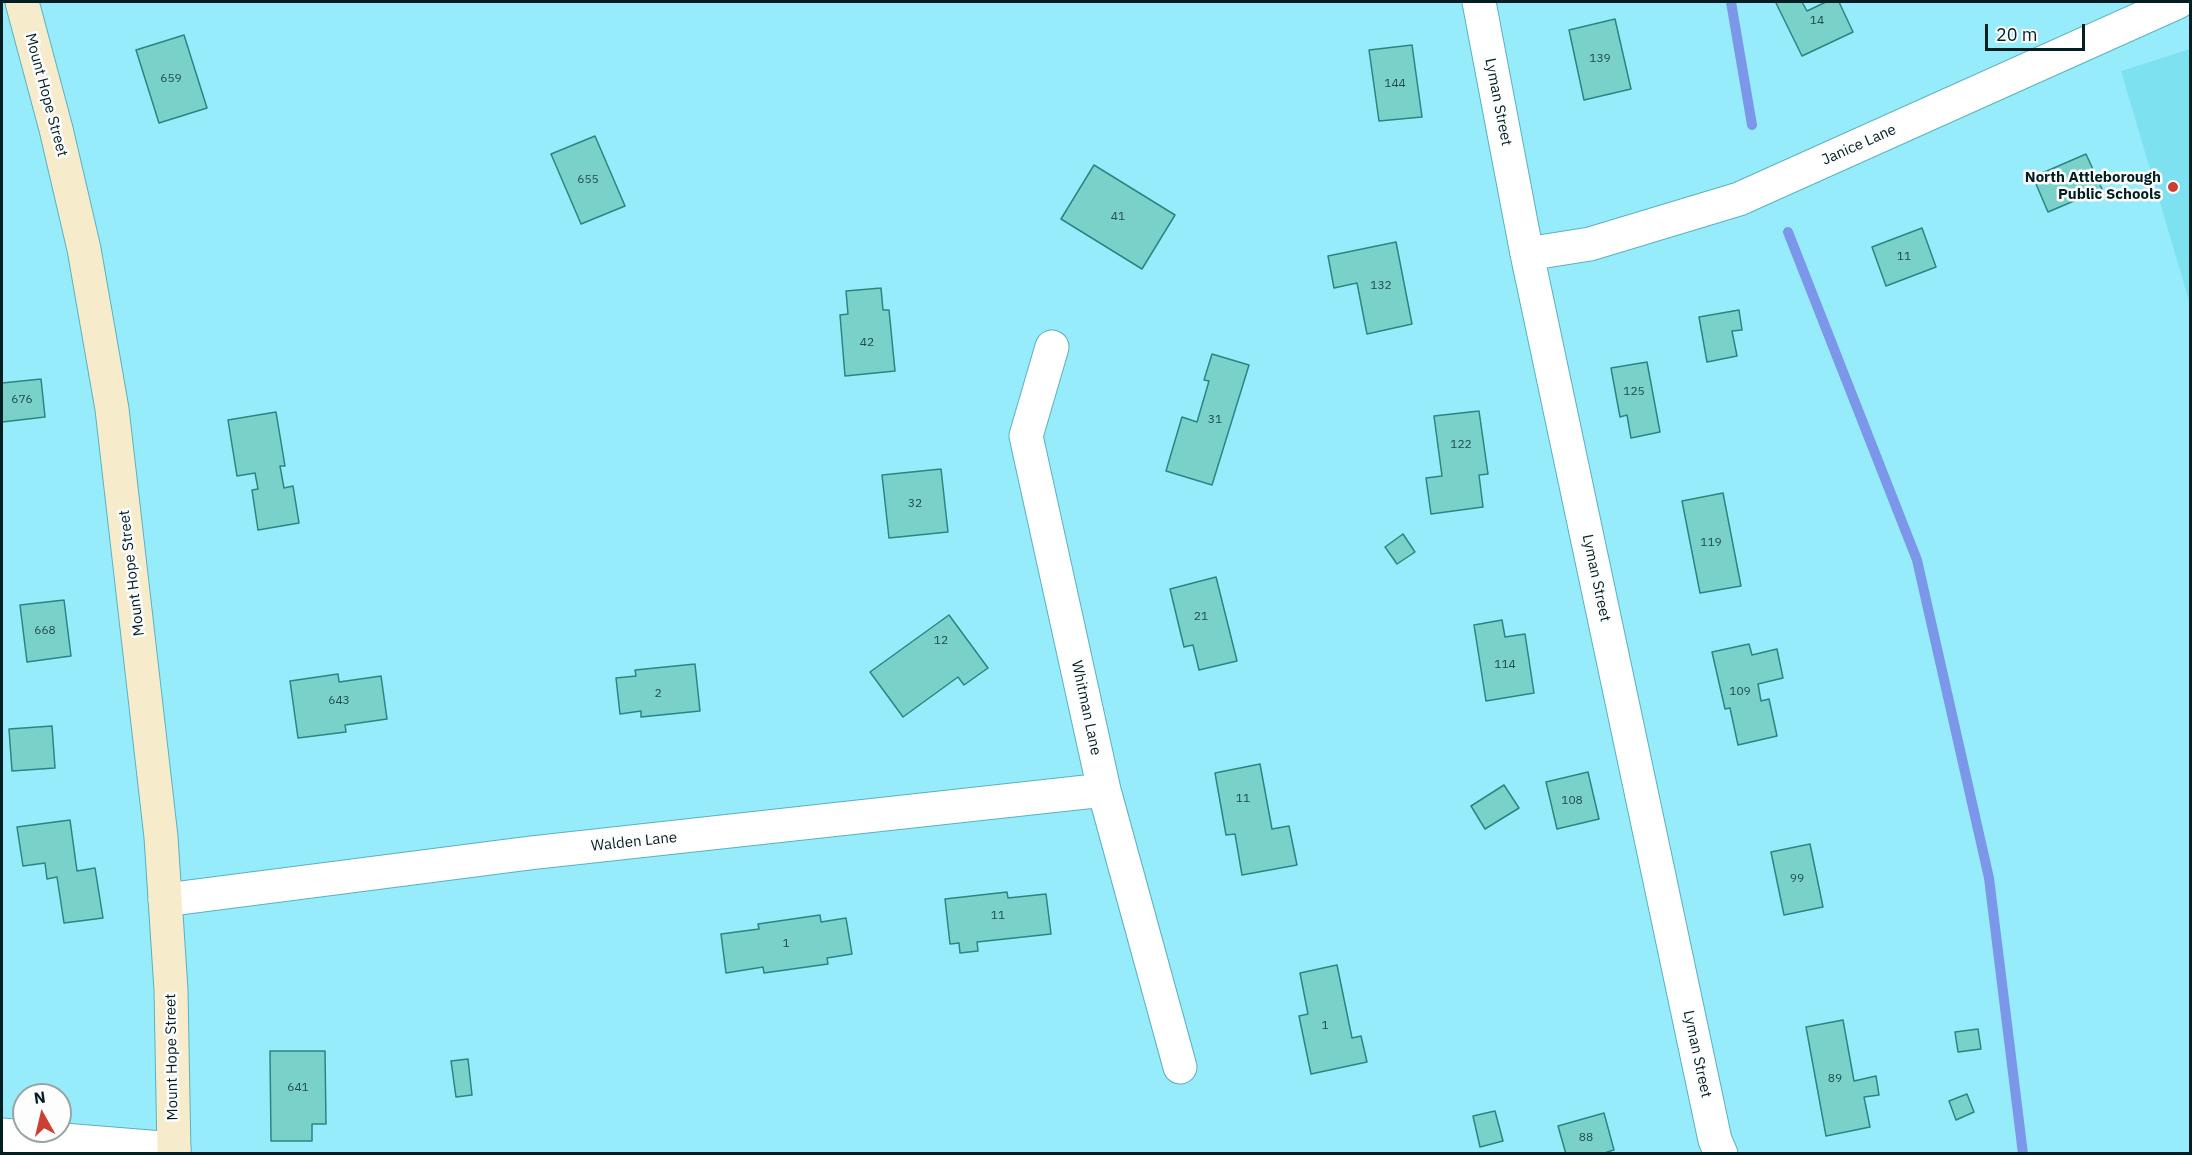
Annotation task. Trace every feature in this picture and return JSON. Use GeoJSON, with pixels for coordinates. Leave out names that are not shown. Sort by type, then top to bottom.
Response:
{"type":"FeatureCollection","features":[{"type":"Feature","properties":{"kind":"street","name":"Mount Hope Street"},"geometry":{"type":"LineString","coordinates":[[21,2],[56,129],[84,249],[112,410],[161,837],[171,990],[174,1151]]}},
{"type":"Feature","properties":{"kind":"street","name":"Lyman Street"},"geometry":{"type":"LineString","coordinates":[[1479,2],[1527,254],[1713,1129],[1721,1154]]}},
{"type":"Feature","properties":{"kind":"street","name":"Janice Lane"},"geometry":{"type":"LineString","coordinates":[[1527,254],[1590,244],[1739,199],[2178,2]]}},
{"type":"Feature","properties":{"kind":"street","name":"Whitman Lane"},"geometry":{"type":"LineString","coordinates":[[1052,347],[1026,436],[1104,790],[1180,1067]]}},
{"type":"Feature","properties":{"kind":"street","name":"Walden Lane"},"geometry":{"type":"LineString","coordinates":[[165,900],[530,853],[1104,790]]}},
{"type":"Feature","properties":{"kind":"street"},"geometry":{"type":"LineString","coordinates":[[2,1135],[174,1151]]}},
{"type":"Feature","properties":{"kind":"shaded area","name":"North Attleborough Public Schools"},"geometry":{"type":"Polygon","coordinates":[[[2190,49],[2190,304],[2121,71],[2190,49]]]}},
{"type":"Feature","properties":{"kind":"building"},"geometry":{"type":"Polygon","coordinates":[[[1802,2],[1807,11],[1826,2],[1839,2],[1853,32],[1802,56],[1776,3],[1802,2]]]}},
{"type":"Feature","properties":{"kind":"building"},"geometry":{"type":"Polygon","coordinates":[[[1615,19],[1631,89],[1584,100],[1569,30],[1615,19]]]}},
{"type":"Feature","properties":{"kind":"building"},"geometry":{"type":"Polygon","coordinates":[[[184,35],[207,108],[159,123],[136,50],[184,35]]]}},
{"type":"Feature","properties":{"kind":"building"},"geometry":{"type":"Polygon","coordinates":[[[1412,45],[1422,117],[1379,121],[1369,50],[1412,45]]]}},
{"type":"Feature","properties":{"kind":"building"},"geometry":{"type":"Polygon","coordinates":[[[595,136],[625,206],[581,224],[551,154],[595,136]]]}},
{"type":"Feature","properties":{"kind":"building"},"geometry":{"type":"Polygon","coordinates":[[[2086,154],[2102,189],[2048,212],[2033,177],[2086,154]]]}},
{"type":"Feature","properties":{"kind":"building"},"geometry":{"type":"Polygon","coordinates":[[[1094,165],[1175,215],[1142,269],[1061,219],[1094,165]]]}},
{"type":"Feature","properties":{"kind":"building"},"geometry":{"type":"Polygon","coordinates":[[[1922,228],[1936,267],[1886,286],[1872,247],[1922,228]]]}},
{"type":"Feature","properties":{"kind":"building"},"geometry":{"type":"Polygon","coordinates":[[[1396,242],[1412,324],[1367,334],[1357,283],[1334,288],[1328,256],[1396,242]]]}},
{"type":"Feature","properties":{"kind":"building"},"geometry":{"type":"Polygon","coordinates":[[[881,288],[883,310],[889,310],[895,371],[845,376],[840,315],[848,314],[846,291],[881,288]]]}},
{"type":"Feature","properties":{"kind":"building"},"geometry":{"type":"Polygon","coordinates":[[[1739,310],[1742,330],[1732,331],[1737,356],[1707,362],[1699,317],[1739,310]]]}},
{"type":"Feature","properties":{"kind":"building"},"geometry":{"type":"Polygon","coordinates":[[[1212,354],[1249,365],[1212,485],[1166,471],[1182,417],[1197,422],[1209,381],[1204,380],[1212,354]]]}},
{"type":"Feature","properties":{"kind":"building"},"geometry":{"type":"Polygon","coordinates":[[[1647,362],[1660,432],[1631,438],[1627,415],[1620,417],[1611,368],[1647,362]]]}},
{"type":"Feature","properties":{"kind":"building"},"geometry":{"type":"Polygon","coordinates":[[[41,379],[45,417],[2,422],[2,383],[41,379]]]}},
{"type":"Feature","properties":{"kind":"building"},"geometry":{"type":"Polygon","coordinates":[[[1479,411],[1488,474],[1479,475],[1483,507],[1431,514],[1426,478],[1442,476],[1434,416],[1479,411]]]}},
{"type":"Feature","properties":{"kind":"building"},"geometry":{"type":"Polygon","coordinates":[[[276,412],[285,466],[280,466],[284,488],[293,486],[299,523],[258,530],[252,490],[258,489],[255,473],[237,476],[228,420],[276,412]]]}},
{"type":"Feature","properties":{"kind":"building"},"geometry":{"type":"Polygon","coordinates":[[[941,469],[948,532],[889,538],[882,475],[941,469]]]}},
{"type":"Feature","properties":{"kind":"building"},"geometry":{"type":"Polygon","coordinates":[[[1723,493],[1741,586],[1700,593],[1682,501],[1723,493]]]}},
{"type":"Feature","properties":{"kind":"building"},"geometry":{"type":"Polygon","coordinates":[[[1403,534],[1415,552],[1397,564],[1385,547],[1403,534]]]}},
{"type":"Feature","properties":{"kind":"building"},"geometry":{"type":"Polygon","coordinates":[[[1216,577],[1237,661],[1199,670],[1193,645],[1184,647],[1170,589],[1216,577]]]}},
{"type":"Feature","properties":{"kind":"building"},"geometry":{"type":"Polygon","coordinates":[[[64,600],[71,656],[27,662],[20,605],[64,600]]]}},
{"type":"Feature","properties":{"kind":"building"},"geometry":{"type":"Polygon","coordinates":[[[949,615],[988,668],[964,685],[958,677],[903,717],[870,672],[949,615]]]}},
{"type":"Feature","properties":{"kind":"building"},"geometry":{"type":"Polygon","coordinates":[[[1502,620],[1505,637],[1525,634],[1534,693],[1486,701],[1474,625],[1502,620]]]}},
{"type":"Feature","properties":{"kind":"building"},"geometry":{"type":"Polygon","coordinates":[[[1749,644],[1752,655],[1777,649],[1783,678],[1758,684],[1761,701],[1769,699],[1777,736],[1738,745],[1730,708],[1725,709],[1712,652],[1749,644]]]}},
{"type":"Feature","properties":{"kind":"building"},"geometry":{"type":"Polygon","coordinates":[[[695,664],[700,711],[641,717],[641,711],[620,714],[616,678],[636,676],[635,670],[695,664]]]}},
{"type":"Feature","properties":{"kind":"building"},"geometry":{"type":"Polygon","coordinates":[[[338,674],[339,682],[381,676],[387,719],[345,725],[346,732],[298,738],[290,681],[338,674]]]}},
{"type":"Feature","properties":{"kind":"building"},"geometry":{"type":"Polygon","coordinates":[[[52,726],[55,768],[12,771],[9,729],[52,726]]]}},
{"type":"Feature","properties":{"kind":"building"},"geometry":{"type":"Polygon","coordinates":[[[1260,764],[1272,829],[1289,826],[1297,865],[1242,875],[1235,834],[1226,835],[1215,773],[1260,764]]]}},
{"type":"Feature","properties":{"kind":"building"},"geometry":{"type":"Polygon","coordinates":[[[1588,772],[1599,819],[1557,829],[1546,782],[1588,772]]]}},
{"type":"Feature","properties":{"kind":"building"},"geometry":{"type":"Polygon","coordinates":[[[1504,785],[1519,808],[1485,829],[1471,806],[1504,785]]]}},
{"type":"Feature","properties":{"kind":"building"},"geometry":{"type":"Polygon","coordinates":[[[70,820],[77,871],[95,868],[103,918],[64,923],[57,877],[47,879],[45,863],[23,866],[17,827],[70,820]]]}},
{"type":"Feature","properties":{"kind":"building"},"geometry":{"type":"Polygon","coordinates":[[[1810,844],[1823,907],[1784,915],[1771,852],[1810,844]]]}},
{"type":"Feature","properties":{"kind":"building"},"geometry":{"type":"Polygon","coordinates":[[[1007,892],[1008,898],[1046,894],[1051,934],[977,942],[978,951],[960,953],[959,943],[950,944],[945,899],[1007,892]]]}},
{"type":"Feature","properties":{"kind":"building"},"geometry":{"type":"Polygon","coordinates":[[[820,915],[821,922],[846,918],[852,954],[827,958],[828,964],[764,973],[763,967],[726,973],[721,934],[759,929],[758,924],[820,915]]]}},
{"type":"Feature","properties":{"kind":"building"},"geometry":{"type":"Polygon","coordinates":[[[1337,965],[1352,1038],[1361,1036],[1367,1062],[1311,1074],[1299,1016],[1308,1014],[1300,973],[1337,965]]]}},
{"type":"Feature","properties":{"kind":"building"},"geometry":{"type":"Polygon","coordinates":[[[1843,1020],[1854,1081],[1876,1076],[1879,1095],[1864,1097],[1870,1127],[1826,1136],[1806,1027],[1843,1020]]]}},
{"type":"Feature","properties":{"kind":"building"},"geometry":{"type":"Polygon","coordinates":[[[1978,1029],[1981,1049],[1958,1052],[1955,1032],[1978,1029]]]}},
{"type":"Feature","properties":{"kind":"building"},"geometry":{"type":"Polygon","coordinates":[[[270,1051],[325,1051],[326,1124],[312,1124],[312,1141],[271,1141],[270,1051]]]}},
{"type":"Feature","properties":{"kind":"building"},"geometry":{"type":"Polygon","coordinates":[[[468,1059],[472,1095],[456,1097],[451,1061],[468,1059]]]}},
{"type":"Feature","properties":{"kind":"building"},"geometry":{"type":"Polygon","coordinates":[[[1967,1094],[1974,1112],[1956,1120],[1949,1101],[1967,1094]]]}},
{"type":"Feature","properties":{"kind":"building"},"geometry":{"type":"Polygon","coordinates":[[[1495,1111],[1503,1141],[1480,1147],[1473,1116],[1495,1111]]]}},
{"type":"Feature","properties":{"kind":"building"},"geometry":{"type":"Polygon","coordinates":[[[1604,1113],[1614,1150],[1607,1152],[1608,1154],[1566,1154],[1558,1126],[1604,1113]]]}},
{"type":"Feature","properties":{"kind":"waterway"},"geometry":{"type":"LineString","coordinates":[[1731,2],[1752,125]]}},
{"type":"Feature","properties":{"kind":"waterway"},"geometry":{"type":"LineString","coordinates":[[1788,232],[1917,560],[1989,878],[2023,1154]]}},
{"type":"Feature","properties":{"kind":"place","name":"North Attleborough Public Schools"},"geometry":{"type":"Point","coordinates":[2173,187]}}]}
